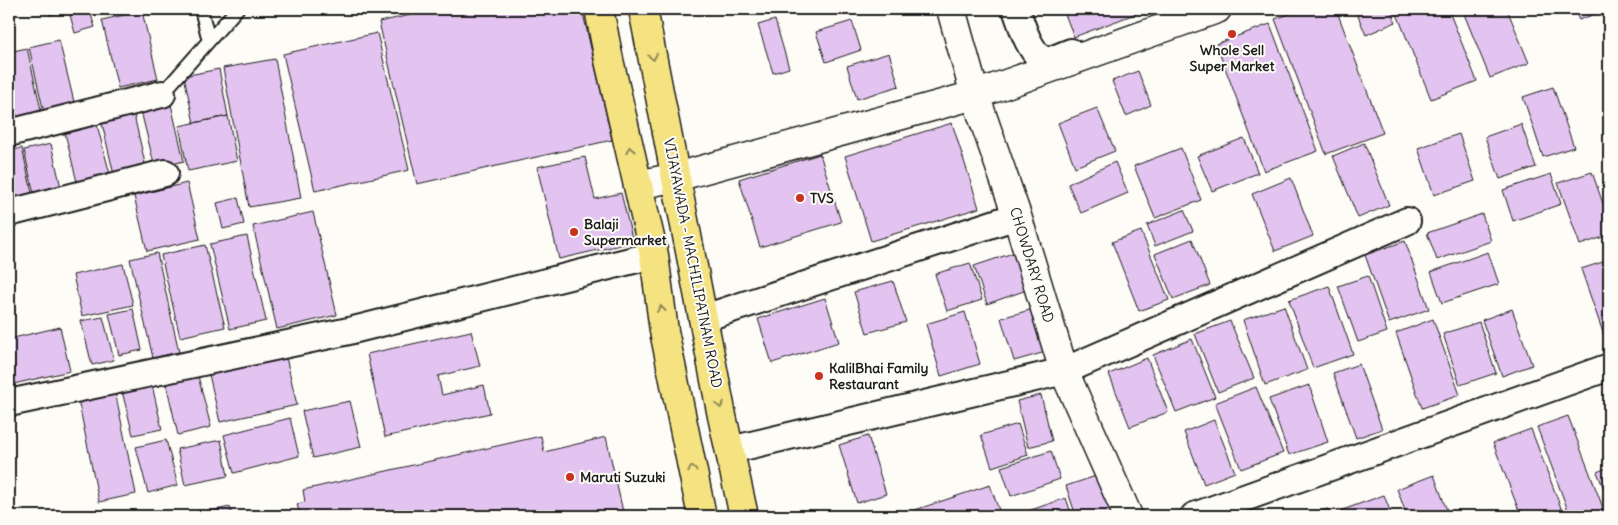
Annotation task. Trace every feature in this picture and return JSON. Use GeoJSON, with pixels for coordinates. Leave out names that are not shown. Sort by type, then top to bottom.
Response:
{"type":"FeatureCollection","features":[{"type":"Feature","properties":{"kind":"highway"},"geometry":{"type":"LineString","coordinates":[[599,9],[611,70],[654,255],[664,331],[702,516]]}},
{"type":"Feature","properties":{"kind":"highway","name":"VIJAYAWADA - MACHILIPATNAM ROAD"},"geometry":{"type":"LineString","coordinates":[[643,9],[744,516]]}},
{"type":"Feature","properties":{"kind":"street","name":"CHOWDARY ROAD"},"geometry":{"type":"LineString","coordinates":[[951,9],[975,95],[1017,216],[1064,371],[1128,516]]}},
{"type":"Feature","properties":{"kind":"street"},"geometry":{"type":"LineString","coordinates":[[1016,9],[1027,40],[1034,53],[1042,60],[1051,60],[1194,11]]}},
{"type":"Feature","properties":{"kind":"street"},"geometry":{"type":"LineString","coordinates":[[638,185],[676,177],[975,95],[1194,11]]}},
{"type":"Feature","properties":{"kind":"street"},"geometry":{"type":"LineString","coordinates":[[9,133],[162,94]]}},
{"type":"Feature","properties":{"kind":"street"},"geometry":{"type":"LineString","coordinates":[[9,213],[165,173]]}},
{"type":"Feature","properties":{"kind":"street"},"geometry":{"type":"LineString","coordinates":[[704,318],[1017,216]]}},
{"type":"Feature","properties":{"kind":"street"},"geometry":{"type":"LineString","coordinates":[[730,450],[1064,371],[1407,221]]}},
{"type":"Feature","properties":{"kind":"street"},"geometry":{"type":"LineString","coordinates":[[9,403],[350,331],[654,255]]}},
{"type":"Feature","properties":{"kind":"street"},"geometry":{"type":"LineString","coordinates":[[1194,516],[1609,367]]}},
{"type":"Feature","properties":{"kind":"lane"},"geometry":{"type":"LineString","coordinates":[[200,9],[209,41]]}},
{"type":"Feature","properties":{"kind":"lane"},"geometry":{"type":"LineString","coordinates":[[162,94],[237,9]]}},
{"type":"Feature","properties":{"kind":"building"},"geometry":{"type":"Polygon","coordinates":[[[48,9],[76,9],[50,15],[48,9]]]}},
{"type":"Feature","properties":{"kind":"building"},"geometry":{"type":"Polygon","coordinates":[[[89,9],[95,27],[75,33],[70,15],[89,9]]]}},
{"type":"Feature","properties":{"kind":"building"},"geometry":{"type":"Polygon","coordinates":[[[437,9],[582,9],[612,140],[417,184],[379,22],[437,9]]]}},
{"type":"Feature","properties":{"kind":"building"},"geometry":{"type":"Polygon","coordinates":[[[1063,9],[1148,9],[1074,37],[1063,9]]]}},
{"type":"Feature","properties":{"kind":"building"},"geometry":{"type":"Polygon","coordinates":[[[1304,9],[1336,9],[1383,133],[1326,154],[1275,19],[1304,9]]]}},
{"type":"Feature","properties":{"kind":"building"},"geometry":{"type":"Polygon","coordinates":[[[1355,9],[1390,9],[1396,22],[1366,35],[1355,9]]]}},
{"type":"Feature","properties":{"kind":"building"},"geometry":{"type":"Polygon","coordinates":[[[1395,9],[1448,9],[1477,81],[1431,99],[1395,9]]]}},
{"type":"Feature","properties":{"kind":"building"},"geometry":{"type":"Polygon","coordinates":[[[1462,9],[1507,9],[1529,63],[1490,78],[1462,9]]]}},
{"type":"Feature","properties":{"kind":"building"},"geometry":{"type":"Polygon","coordinates":[[[1574,9],[1608,9],[1579,20],[1574,9]]]}},
{"type":"Feature","properties":{"kind":"building"},"geometry":{"type":"Polygon","coordinates":[[[142,11],[158,79],[118,88],[102,20],[142,11]]]}},
{"type":"Feature","properties":{"kind":"building"},"geometry":{"type":"Polygon","coordinates":[[[775,20],[789,68],[773,73],[758,25],[775,20]]]}},
{"type":"Feature","properties":{"kind":"building"},"geometry":{"type":"Polygon","coordinates":[[[852,21],[861,50],[826,62],[816,32],[852,21]]]}},
{"type":"Feature","properties":{"kind":"building"},"geometry":{"type":"Polygon","coordinates":[[[1270,24],[1318,151],[1264,171],[1216,44],[1270,24]]]}},
{"type":"Feature","properties":{"kind":"building"},"geometry":{"type":"Polygon","coordinates":[[[377,33],[409,170],[315,191],[283,54],[377,33]]]}},
{"type":"Feature","properties":{"kind":"building"},"geometry":{"type":"Polygon","coordinates":[[[59,40],[76,110],[45,117],[29,47],[59,40]]]}},
{"type":"Feature","properties":{"kind":"building"},"geometry":{"type":"Polygon","coordinates":[[[27,48],[42,114],[17,119],[9,84],[9,52],[27,48]]]}},
{"type":"Feature","properties":{"kind":"building"},"geometry":{"type":"Polygon","coordinates":[[[889,53],[899,86],[857,99],[847,66],[889,53]]]}},
{"type":"Feature","properties":{"kind":"building"},"geometry":{"type":"Polygon","coordinates":[[[275,59],[301,198],[249,207],[223,68],[275,59]]]}},
{"type":"Feature","properties":{"kind":"building"},"geometry":{"type":"Polygon","coordinates":[[[219,69],[228,116],[194,123],[184,76],[219,69]]]}},
{"type":"Feature","properties":{"kind":"building"},"geometry":{"type":"Polygon","coordinates":[[[1138,71],[1151,105],[1126,116],[1112,81],[1138,71]]]}},
{"type":"Feature","properties":{"kind":"building"},"geometry":{"type":"Polygon","coordinates":[[[1553,87],[1574,147],[1543,157],[1523,97],[1553,87]]]}},
{"type":"Feature","properties":{"kind":"building"},"geometry":{"type":"Polygon","coordinates":[[[170,100],[184,161],[155,168],[140,107],[170,100]]]}},
{"type":"Feature","properties":{"kind":"building"},"geometry":{"type":"Polygon","coordinates":[[[1097,108],[1115,151],[1075,167],[1058,123],[1097,108]]]}},
{"type":"Feature","properties":{"kind":"building"},"geometry":{"type":"Polygon","coordinates":[[[133,111],[147,172],[115,179],[101,119],[133,111]]]}},
{"type":"Feature","properties":{"kind":"building"},"geometry":{"type":"Polygon","coordinates":[[[228,116],[237,161],[188,171],[179,126],[228,116]]]}},
{"type":"Feature","properties":{"kind":"building"},"geometry":{"type":"Polygon","coordinates":[[[952,123],[979,208],[871,241],[845,156],[952,123]]]}},
{"type":"Feature","properties":{"kind":"building"},"geometry":{"type":"Polygon","coordinates":[[[1521,124],[1536,167],[1500,179],[1485,137],[1521,124]]]}},
{"type":"Feature","properties":{"kind":"building"},"geometry":{"type":"Polygon","coordinates":[[[97,125],[111,178],[78,186],[65,133],[97,125]]]}},
{"type":"Feature","properties":{"kind":"building"},"geometry":{"type":"Polygon","coordinates":[[[1459,134],[1475,181],[1434,195],[1418,148],[1459,134]]]}},
{"type":"Feature","properties":{"kind":"building"},"geometry":{"type":"Polygon","coordinates":[[[1244,138],[1258,173],[1212,191],[1197,156],[1244,138]]]}},
{"type":"Feature","properties":{"kind":"building"},"geometry":{"type":"Polygon","coordinates":[[[1364,143],[1389,205],[1358,218],[1333,156],[1364,143]]]}},
{"type":"Feature","properties":{"kind":"building"},"geometry":{"type":"Polygon","coordinates":[[[51,144],[62,192],[35,198],[24,150],[51,144]]]}},
{"type":"Feature","properties":{"kind":"building"},"geometry":{"type":"Polygon","coordinates":[[[22,148],[33,197],[9,203],[9,151],[22,148]]]}},
{"type":"Feature","properties":{"kind":"building"},"geometry":{"type":"Polygon","coordinates":[[[1181,148],[1201,200],[1155,218],[1134,166],[1181,148]]]}},
{"type":"Feature","properties":{"kind":"building"},"geometry":{"type":"Polygon","coordinates":[[[820,154],[841,222],[760,247],[739,179],[820,154]]]}},
{"type":"Feature","properties":{"kind":"building"},"geometry":{"type":"Polygon","coordinates":[[[585,157],[595,199],[621,193],[633,242],[559,259],[537,167],[585,157]]]}},
{"type":"Feature","properties":{"kind":"building"},"geometry":{"type":"Polygon","coordinates":[[[1115,162],[1128,193],[1081,213],[1068,184],[1115,162]]]}},
{"type":"Feature","properties":{"kind":"building"},"geometry":{"type":"Polygon","coordinates":[[[1592,172],[1609,221],[1609,235],[1580,245],[1558,183],[1592,172]]]}},
{"type":"Feature","properties":{"kind":"building"},"geometry":{"type":"Polygon","coordinates":[[[1551,174],[1561,204],[1513,221],[1503,190],[1551,174]]]}},
{"type":"Feature","properties":{"kind":"building"},"geometry":{"type":"Polygon","coordinates":[[[1291,178],[1313,236],[1275,251],[1252,194],[1291,178]]]}},
{"type":"Feature","properties":{"kind":"building"},"geometry":{"type":"Polygon","coordinates":[[[187,183],[200,239],[147,251],[134,196],[187,183]]]}},
{"type":"Feature","properties":{"kind":"building"},"geometry":{"type":"Polygon","coordinates":[[[238,198],[244,224],[223,229],[217,203],[238,198]]]}},
{"type":"Feature","properties":{"kind":"building"},"geometry":{"type":"Polygon","coordinates":[[[1184,210],[1193,231],[1155,246],[1147,225],[1184,210]]]}},
{"type":"Feature","properties":{"kind":"building"},"geometry":{"type":"Polygon","coordinates":[[[313,212],[337,315],[277,329],[253,226],[313,212]]]}},
{"type":"Feature","properties":{"kind":"building"},"geometry":{"type":"Polygon","coordinates":[[[1482,214],[1491,241],[1437,260],[1427,233],[1482,214]]]}},
{"type":"Feature","properties":{"kind":"building"},"geometry":{"type":"Polygon","coordinates":[[[1141,231],[1169,300],[1139,311],[1112,242],[1141,231]]]}},
{"type":"Feature","properties":{"kind":"building"},"geometry":{"type":"Polygon","coordinates":[[[247,236],[266,321],[230,329],[210,244],[247,236]]]}},
{"type":"Feature","properties":{"kind":"building"},"geometry":{"type":"Polygon","coordinates":[[[1192,239],[1210,285],[1173,299],[1155,254],[1192,239]]]}},
{"type":"Feature","properties":{"kind":"building"},"geometry":{"type":"Polygon","coordinates":[[[1405,241],[1429,309],[1389,323],[1365,255],[1405,241]]]}},
{"type":"Feature","properties":{"kind":"building"},"geometry":{"type":"Polygon","coordinates":[[[205,245],[225,327],[180,337],[161,255],[205,245]]]}},
{"type":"Feature","properties":{"kind":"building"},"geometry":{"type":"Polygon","coordinates":[[[1022,250],[1035,287],[987,304],[974,266],[1022,250]]]}},
{"type":"Feature","properties":{"kind":"building"},"geometry":{"type":"Polygon","coordinates":[[[1488,252],[1499,284],[1442,303],[1431,272],[1488,252]]]}},
{"type":"Feature","properties":{"kind":"building"},"geometry":{"type":"Polygon","coordinates":[[[157,253],[179,352],[153,358],[130,259],[157,253]]]}},
{"type":"Feature","properties":{"kind":"building"},"geometry":{"type":"Polygon","coordinates":[[[1609,260],[1609,347],[1608,347],[1581,269],[1609,260]]]}},
{"type":"Feature","properties":{"kind":"building"},"geometry":{"type":"Polygon","coordinates":[[[970,263],[982,300],[947,311],[935,274],[970,263]]]}},
{"type":"Feature","properties":{"kind":"building"},"geometry":{"type":"Polygon","coordinates":[[[123,264],[133,305],[82,316],[73,275],[123,264]]]}},
{"type":"Feature","properties":{"kind":"building"},"geometry":{"type":"Polygon","coordinates":[[[1368,276],[1387,332],[1358,342],[1338,286],[1368,276]]]}},
{"type":"Feature","properties":{"kind":"building"},"geometry":{"type":"Polygon","coordinates":[[[893,281],[906,322],[867,333],[854,292],[893,281]]]}},
{"type":"Feature","properties":{"kind":"building"},"geometry":{"type":"Polygon","coordinates":[[[1329,286],[1353,354],[1313,368],[1289,300],[1329,286]]]}},
{"type":"Feature","properties":{"kind":"building"},"geometry":{"type":"Polygon","coordinates":[[[825,298],[839,342],[772,363],[758,319],[825,298]]]}},
{"type":"Feature","properties":{"kind":"building"},"geometry":{"type":"Polygon","coordinates":[[[1284,306],[1307,370],[1265,385],[1243,320],[1284,306]]]}},
{"type":"Feature","properties":{"kind":"building"},"geometry":{"type":"Polygon","coordinates":[[[1037,308],[1049,351],[1014,361],[1001,318],[1037,308]]]}},
{"type":"Feature","properties":{"kind":"building"},"geometry":{"type":"Polygon","coordinates":[[[133,309],[142,350],[119,355],[109,314],[133,309]]]}},
{"type":"Feature","properties":{"kind":"building"},"geometry":{"type":"Polygon","coordinates":[[[1512,309],[1532,365],[1502,376],[1482,320],[1512,309]]]}},
{"type":"Feature","properties":{"kind":"building"},"geometry":{"type":"Polygon","coordinates":[[[965,312],[980,364],[941,376],[926,324],[965,312]]]}},
{"type":"Feature","properties":{"kind":"building"},"geometry":{"type":"Polygon","coordinates":[[[103,317],[114,360],[92,365],[81,321],[103,317]]]}},
{"type":"Feature","properties":{"kind":"building"},"geometry":{"type":"Polygon","coordinates":[[[1433,319],[1460,395],[1422,408],[1396,333],[1433,319]]]}},
{"type":"Feature","properties":{"kind":"building"},"geometry":{"type":"Polygon","coordinates":[[[1230,321],[1254,378],[1218,392],[1195,334],[1230,321]]]}},
{"type":"Feature","properties":{"kind":"building"},"geometry":{"type":"Polygon","coordinates":[[[1479,322],[1496,373],[1460,385],[1443,334],[1479,322]]]}},
{"type":"Feature","properties":{"kind":"building"},"geometry":{"type":"Polygon","coordinates":[[[60,327],[70,371],[9,385],[9,339],[60,327]]]}},
{"type":"Feature","properties":{"kind":"building"},"geometry":{"type":"Polygon","coordinates":[[[471,331],[480,366],[438,376],[442,395],[484,385],[490,413],[385,437],[367,354],[471,331]]]}},
{"type":"Feature","properties":{"kind":"building"},"geometry":{"type":"Polygon","coordinates":[[[1192,339],[1215,397],[1176,412],[1153,355],[1192,339]]]}},
{"type":"Feature","properties":{"kind":"building"},"geometry":{"type":"Polygon","coordinates":[[[285,353],[297,405],[220,422],[208,370],[285,353]]]}},
{"type":"Feature","properties":{"kind":"building"},"geometry":{"type":"Polygon","coordinates":[[[1147,358],[1168,412],[1130,427],[1109,374],[1147,358]]]}},
{"type":"Feature","properties":{"kind":"building"},"geometry":{"type":"Polygon","coordinates":[[[1359,364],[1382,429],[1356,438],[1333,373],[1359,364]]]}},
{"type":"Feature","properties":{"kind":"building"},"geometry":{"type":"Polygon","coordinates":[[[198,376],[211,427],[178,435],[166,383],[198,376]]]}},
{"type":"Feature","properties":{"kind":"building"},"geometry":{"type":"Polygon","coordinates":[[[152,385],[162,429],[133,435],[122,391],[152,385]]]}},
{"type":"Feature","properties":{"kind":"building"},"geometry":{"type":"Polygon","coordinates":[[[1309,385],[1328,442],[1289,455],[1269,399],[1309,385]]]}},
{"type":"Feature","properties":{"kind":"building"},"geometry":{"type":"Polygon","coordinates":[[[114,386],[136,494],[99,502],[77,394],[114,386]]]}},
{"type":"Feature","properties":{"kind":"building"},"geometry":{"type":"Polygon","coordinates":[[[1256,387],[1283,453],[1241,469],[1215,403],[1256,387]]]}},
{"type":"Feature","properties":{"kind":"building"},"geometry":{"type":"Polygon","coordinates":[[[1041,395],[1052,441],[1028,447],[1017,401],[1041,395]]]}},
{"type":"Feature","properties":{"kind":"building"},"geometry":{"type":"Polygon","coordinates":[[[350,401],[361,447],[313,458],[302,411],[350,401]]]}},
{"type":"Feature","properties":{"kind":"building"},"geometry":{"type":"Polygon","coordinates":[[[1568,416],[1605,513],[1597,516],[1570,516],[1537,427],[1568,416]]]}},
{"type":"Feature","properties":{"kind":"building"},"geometry":{"type":"Polygon","coordinates":[[[290,418],[299,456],[234,473],[224,435],[290,418]]]}},
{"type":"Feature","properties":{"kind":"building"},"geometry":{"type":"Polygon","coordinates":[[[1214,420],[1235,472],[1204,484],[1184,432],[1214,420]]]}},
{"type":"Feature","properties":{"kind":"building"},"geometry":{"type":"Polygon","coordinates":[[[1018,424],[1028,455],[992,467],[981,435],[1018,424]]]}},
{"type":"Feature","properties":{"kind":"building"},"geometry":{"type":"Polygon","coordinates":[[[1531,429],[1564,516],[1521,516],[1493,443],[1531,429]]]}},
{"type":"Feature","properties":{"kind":"building"},"geometry":{"type":"Polygon","coordinates":[[[541,436],[544,452],[606,437],[624,516],[300,516],[297,504],[305,502],[303,490],[541,436]]]}},
{"type":"Feature","properties":{"kind":"building"},"geometry":{"type":"Polygon","coordinates":[[[868,436],[886,494],[857,503],[839,445],[868,436]]]}},
{"type":"Feature","properties":{"kind":"building"},"geometry":{"type":"Polygon","coordinates":[[[166,440],[178,485],[148,493],[136,447],[166,440]]]}},
{"type":"Feature","properties":{"kind":"building"},"geometry":{"type":"Polygon","coordinates":[[[221,440],[228,476],[185,485],[177,449],[221,440]]]}},
{"type":"Feature","properties":{"kind":"building"},"geometry":{"type":"Polygon","coordinates":[[[1051,451],[1060,479],[1011,496],[1001,467],[1051,451]]]}},
{"type":"Feature","properties":{"kind":"building"},"geometry":{"type":"Polygon","coordinates":[[[1609,467],[1609,501],[1597,472],[1609,467]]]}},
{"type":"Feature","properties":{"kind":"building"},"geometry":{"type":"Polygon","coordinates":[[[1102,474],[1116,516],[1076,516],[1066,486],[1102,474]]]}},
{"type":"Feature","properties":{"kind":"building"},"geometry":{"type":"Polygon","coordinates":[[[1434,475],[1449,516],[1407,516],[1397,489],[1434,475]]]}},
{"type":"Feature","properties":{"kind":"building"},"geometry":{"type":"Polygon","coordinates":[[[990,485],[1001,516],[897,516],[990,485]]]}},
{"type":"Feature","properties":{"kind":"building"},"geometry":{"type":"Polygon","coordinates":[[[9,488],[17,516],[9,516],[9,488]]]}},
{"type":"Feature","properties":{"kind":"building"},"geometry":{"type":"Polygon","coordinates":[[[1384,495],[1392,516],[1338,516],[1337,512],[1384,495]]]}},
{"type":"Feature","properties":{"kind":"building"},"geometry":{"type":"Polygon","coordinates":[[[1066,498],[1072,516],[1033,516],[1031,510],[1066,498]]]}},
{"type":"Feature","properties":{"kind":"building"},"geometry":{"type":"Polygon","coordinates":[[[230,507],[232,516],[201,516],[201,513],[230,507]]]}},
{"type":"Feature","properties":{"kind":"building"},"geometry":{"type":"Polygon","coordinates":[[[1328,509],[1330,516],[1303,516],[1328,509]]]}},
{"type":"Feature","properties":{"kind":"place","name":"Whole Sell Super Market"},"geometry":{"type":"Point","coordinates":[1232,34]}},
{"type":"Feature","properties":{"kind":"place","name":"TVS"},"geometry":{"type":"Point","coordinates":[800,198]}},
{"type":"Feature","properties":{"kind":"place","name":"Balaji Supermarket"},"geometry":{"type":"Point","coordinates":[574,232]}},
{"type":"Feature","properties":{"kind":"place","name":"KalilBhai Family Restaurant"},"geometry":{"type":"Point","coordinates":[819,376]}},
{"type":"Feature","properties":{"kind":"place","name":"Maruti Suzuki"},"geometry":{"type":"Point","coordinates":[570,477]}}]}
